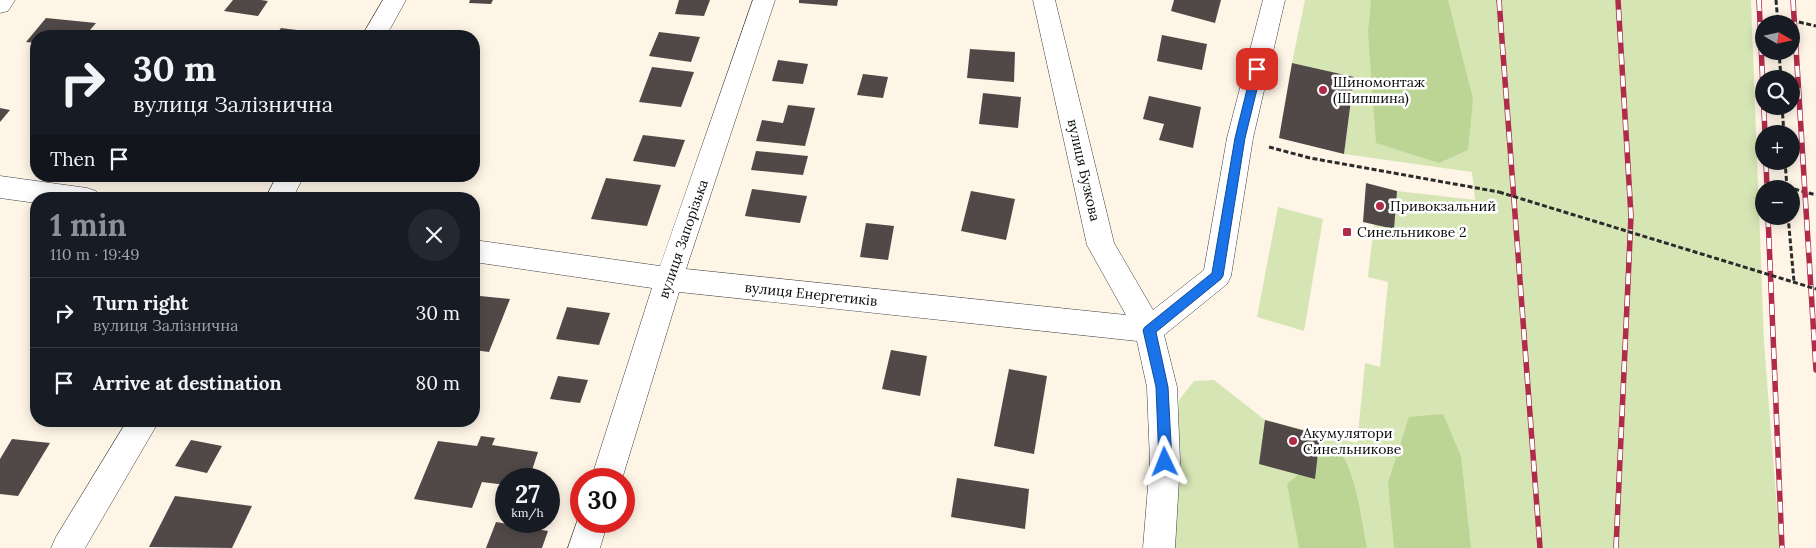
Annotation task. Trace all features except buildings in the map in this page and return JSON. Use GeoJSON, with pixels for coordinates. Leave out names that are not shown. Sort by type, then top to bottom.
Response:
{"type":"FeatureCollection","features":[{"type":"Feature","properties":{"kind":"street"},"geometry":{"type":"LineString","coordinates":[[0,5],[4,0]]}},
{"type":"Feature","properties":{"kind":"street"},"geometry":{"type":"LineString","coordinates":[[378,30],[395,0]]}},
{"type":"Feature","properties":{"kind":"street","name":"вулиця Запорізька"},"geometry":{"type":"LineString","coordinates":[[609,468],[669,279],[764,0]]}},
{"type":"Feature","properties":{"kind":"street","name":"вулиця Бузкова"},"geometry":{"type":"LineString","coordinates":[[1044,0],[1101,245],[1149,330],[1162,387],[1165,462],[1159,548]]}},
{"type":"Feature","properties":{"kind":"street"},"geometry":{"type":"LineString","coordinates":[[1149,330],[1217,276],[1240,138],[1274,0]]}},
{"type":"Feature","properties":{"kind":"street"},"geometry":{"type":"LineString","coordinates":[[0,187],[36,192]]}},
{"type":"Feature","properties":{"kind":"street","name":"вулиця Енергетиків"},"geometry":{"type":"LineString","coordinates":[[480,253],[669,279],[1149,330]]}},
{"type":"Feature","properties":{"kind":"street"},"geometry":{"type":"LineString","coordinates":[[67,548],[140,427]]}},
{"type":"Feature","properties":{"kind":"street"},"geometry":{"type":"LineString","coordinates":[[584,548],[588,533]]}},
{"type":"Feature","properties":{"kind":"path"},"geometry":{"type":"LineString","coordinates":[[1776,0],[1777,15]]}},
{"type":"Feature","properties":{"kind":"path"},"geometry":{"type":"LineString","coordinates":[[1800,22],[1816,26]]}},
{"type":"Feature","properties":{"kind":"path"},"geometry":{"type":"LineString","coordinates":[[1240,138],[1310,158],[1499,192],[1816,289]]}},
{"type":"Feature","properties":{"kind":"path"},"geometry":{"type":"LineString","coordinates":[[1800,191],[1816,195]]}},
{"type":"Feature","properties":{"kind":"path"},"geometry":{"type":"LineString","coordinates":[[1789,225],[1794,282]]}},
{"type":"Feature","properties":{"kind":"green space"},"geometry":{"type":"Polygon","coordinates":[[[1305,0],[1751,0],[1756,125],[1755,170],[1757,170],[1758,180],[1755,180],[1755,225],[1760,225],[1764,342],[1780,548],[1174,548],[1179,400],[1194,381],[1214,380],[1265,420],[1357,443],[1365,363],[1380,367],[1388,282],[1368,277],[1374,224],[1397,191],[1475,200],[1472,172],[1344,154],[1354,77],[1292,63],[1305,0]]]}},
{"type":"Feature","properties":{"kind":"green space"},"geometry":{"type":"Polygon","coordinates":[[[1371,0],[1448,0],[1473,99],[1468,150],[1439,163],[1376,143],[1368,32],[1371,0]]]}},
{"type":"Feature","properties":{"kind":"green space"},"geometry":{"type":"Polygon","coordinates":[[[1278,207],[1323,219],[1304,331],[1257,317],[1278,207]]]}},
{"type":"Feature","properties":{"kind":"green space"},"geometry":{"type":"Polygon","coordinates":[[[1443,414],[1461,456],[1471,548],[1394,548],[1388,483],[1409,417],[1443,414]]]}},
{"type":"Feature","properties":{"kind":"green space"},"geometry":{"type":"Polygon","coordinates":[[[1335,444],[1353,480],[1367,548],[1299,548],[1287,484],[1335,444]]]}},
{"type":"Feature","properties":{"kind":"railway"},"geometry":{"type":"LineString","coordinates":[[1499,0],[1540,548]]}},
{"type":"Feature","properties":{"kind":"railway"},"geometry":{"type":"LineString","coordinates":[[1616,548],[1631,216],[1618,0]]}},
{"type":"Feature","properties":{"kind":"railway"},"geometry":{"type":"LineString","coordinates":[[1759,0],[1765,125]]}},
{"type":"Feature","properties":{"kind":"railway"},"geometry":{"type":"LineString","coordinates":[[1793,0],[1816,370]]}},
{"type":"Feature","properties":{"kind":"railway"},"geometry":{"type":"LineString","coordinates":[[1766,170],[1767,180]]}},
{"type":"Feature","properties":{"kind":"railway"},"geometry":{"type":"LineString","coordinates":[[1768,225],[1782,548]]}},
{"type":"Feature","properties":{"kind":"place","name":"Шиномонтаж (Шипшина)"},"geometry":{"type":"Point","coordinates":[1323,90]}},
{"type":"Feature","properties":{"kind":"place","name":"Привокзальний"},"geometry":{"type":"Point","coordinates":[1380,206]}},
{"type":"Feature","properties":{"kind":"place","name":"Синельникове 2"},"geometry":{"type":"Point","coordinates":[1347,232]}},
{"type":"Feature","properties":{"kind":"place","name":"Акумулятори Синельникове"},"geometry":{"type":"Point","coordinates":[1293,441]}},
{"type":"Feature","properties":{"kind":"route"},"geometry":{"type":"LineString","coordinates":[[1165,462],[1162,387],[1149,330],[1217,276],[1240,138],[1257,69]]}}]}
